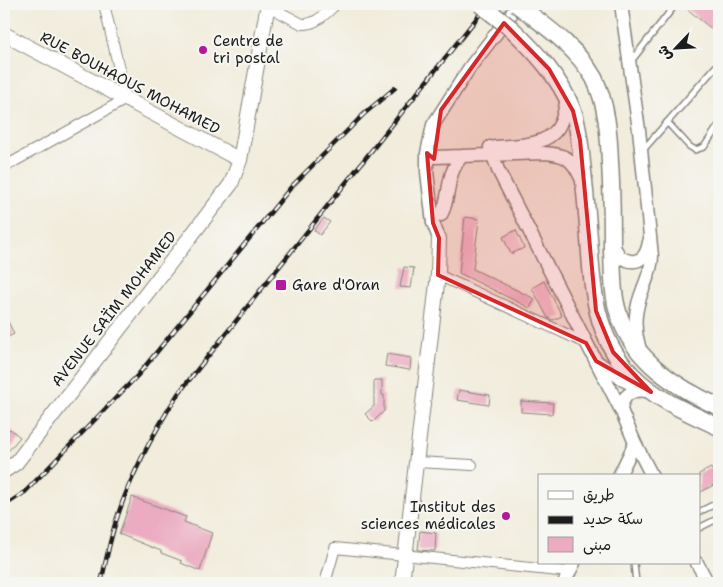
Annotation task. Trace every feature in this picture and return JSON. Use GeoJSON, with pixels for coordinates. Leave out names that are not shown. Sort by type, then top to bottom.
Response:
{"type":"FeatureCollection","features":[{"type":"Feature","properties":{"kind":"main road"},"geometry":{"type":"LineString","coordinates":[[480,4],[512,29],[541,58],[567,97],[577,124],[586,192],[593,293],[601,326],[610,346],[624,366],[651,392],[719,427]]}},
{"type":"Feature","properties":{"kind":"main road","name":"AVENUE SAÏM MOHAMED"},"geometry":{"type":"LineString","coordinates":[[4,472],[16,463],[231,184],[240,160],[269,5]]}},
{"type":"Feature","properties":{"kind":"main road"},"geometry":{"type":"LineString","coordinates":[[521,6],[572,48],[589,71],[601,97],[610,141],[612,244],[614,287],[618,314],[641,354],[659,371],[699,398],[719,407]]}},
{"type":"Feature","properties":{"kind":"main road","name":"RUE BOUHAOUS MOHAMED"},"geometry":{"type":"LineString","coordinates":[[4,34],[240,160]]}},
{"type":"Feature","properties":{"kind":"main road"},"geometry":{"type":"LineString","coordinates":[[402,583],[438,275],[439,238]]}},
{"type":"Feature","properties":{"kind":"street"},"geometry":{"type":"LineString","coordinates":[[4,167],[126,99],[104,4]]}},
{"type":"Feature","properties":{"kind":"street"},"geometry":{"type":"LineString","coordinates":[[269,5],[302,24],[307,24],[313,23],[336,4]]}},
{"type":"Feature","properties":{"kind":"street"},"geometry":{"type":"LineString","coordinates":[[621,4],[641,152],[652,264],[638,301],[635,320],[635,329],[641,354]]}},
{"type":"Feature","properties":{"kind":"street"},"geometry":{"type":"LineString","coordinates":[[439,238],[433,223],[427,172],[441,110],[470,67],[521,6]]}},
{"type":"Feature","properties":{"kind":"street"},"geometry":{"type":"LineString","coordinates":[[432,153],[462,156],[534,142],[553,134],[561,122],[567,97]]}},
{"type":"Feature","properties":{"kind":"street"},"geometry":{"type":"LineString","coordinates":[[487,152],[621,410],[635,444],[651,474]]}},
{"type":"Feature","properties":{"kind":"street"},"geometry":{"type":"LineString","coordinates":[[432,153],[551,154],[567,158],[573,162],[577,169],[586,192]]}},
{"type":"Feature","properties":{"kind":"street"},"geometry":{"type":"LineString","coordinates":[[432,153],[441,215],[439,238]]}},
{"type":"Feature","properties":{"kind":"street"},"geometry":{"type":"LineString","coordinates":[[441,215],[446,203],[451,173],[462,156]]}},
{"type":"Feature","properties":{"kind":"street"},"geometry":{"type":"LineString","coordinates":[[612,244],[620,257],[631,261],[644,257],[648,251],[650,240]]}},
{"type":"Feature","properties":{"kind":"street"},"geometry":{"type":"LineString","coordinates":[[438,275],[586,343]]}},
{"type":"Feature","properties":{"kind":"street"},"geometry":{"type":"LineString","coordinates":[[596,361],[623,380],[651,392]]}},
{"type":"Feature","properties":{"kind":"street"},"geometry":{"type":"LineString","coordinates":[[621,410],[623,399],[629,393],[638,390],[651,392]]}},
{"type":"Feature","properties":{"kind":"street"},"geometry":{"type":"LineString","coordinates":[[621,473],[635,444]]}},
{"type":"Feature","properties":{"kind":"street"},"geometry":{"type":"LineString","coordinates":[[417,462],[472,465]]}},
{"type":"Feature","properties":{"kind":"street"},"geometry":{"type":"LineString","coordinates":[[621,473],[644,462]]}},
{"type":"Feature","properties":{"kind":"street"},"geometry":{"type":"LineString","coordinates":[[325,583],[335,548],[405,555],[567,577]]}},
{"type":"Feature","properties":{"kind":"street"},"geometry":{"type":"LineString","coordinates":[[698,564],[708,583]]}},
{"type":"Feature","properties":{"kind":"lane"},"geometry":{"type":"LineString","coordinates":[[630,63],[676,4]]}},
{"type":"Feature","properties":{"kind":"lane"},"geometry":{"type":"LineString","coordinates":[[641,152],[719,63]]}},
{"type":"Feature","properties":{"kind":"lane"},"geometry":{"type":"LineString","coordinates":[[667,122],[695,150],[704,147],[719,125]]}},
{"type":"Feature","properties":{"kind":"lane"},"geometry":{"type":"LineString","coordinates":[[700,512],[719,502]]}},
{"type":"Feature","properties":{"kind":"lane"},"geometry":{"type":"LineString","coordinates":[[700,528],[719,518]]}},
{"type":"Feature","properties":{"kind":"lane"},"geometry":{"type":"LineString","coordinates":[[634,564],[636,583]]}},
{"type":"Feature","properties":{"kind":"highlighted area"},"geometry":{"type":"Polygon","coordinates":[[[504,23],[549,69],[573,111],[580,140],[596,311],[613,352],[651,392],[596,361],[586,343],[438,275],[439,238],[433,223],[427,153],[434,159],[441,110],[504,23]]]}},
{"type":"Feature","properties":{"kind":"building"},"geometry":{"type":"Polygon","coordinates":[[[681,4],[719,4],[719,35],[681,4]]]}},
{"type":"Feature","properties":{"kind":"building"},"geometry":{"type":"Polygon","coordinates":[[[465,217],[479,219],[473,269],[535,299],[530,308],[459,273],[465,217]]]}},
{"type":"Feature","properties":{"kind":"building"},"geometry":{"type":"Polygon","coordinates":[[[324,218],[330,222],[320,235],[314,230],[324,218]]]}},
{"type":"Feature","properties":{"kind":"building"},"geometry":{"type":"Polygon","coordinates":[[[516,230],[524,248],[511,254],[503,237],[516,230]]]}},
{"type":"Feature","properties":{"kind":"building"},"geometry":{"type":"Polygon","coordinates":[[[404,267],[414,268],[411,288],[400,287],[404,267]]]}},
{"type":"Feature","properties":{"kind":"building"},"geometry":{"type":"Polygon","coordinates":[[[544,281],[562,316],[553,320],[548,318],[532,288],[544,281]]]}},
{"type":"Feature","properties":{"kind":"building"},"geometry":{"type":"Polygon","coordinates":[[[4,313],[14,334],[4,339],[4,313]]]}},
{"type":"Feature","properties":{"kind":"building"},"geometry":{"type":"Polygon","coordinates":[[[387,354],[411,358],[410,370],[385,366],[387,354]]]}},
{"type":"Feature","properties":{"kind":"building"},"geometry":{"type":"Polygon","coordinates":[[[374,380],[382,380],[384,411],[373,422],[365,414],[374,406],[374,380]]]}},
{"type":"Feature","properties":{"kind":"building"},"geometry":{"type":"Polygon","coordinates":[[[459,390],[490,395],[489,405],[457,400],[459,390]]]}},
{"type":"Feature","properties":{"kind":"building"},"geometry":{"type":"Polygon","coordinates":[[[521,401],[553,403],[552,414],[521,412],[521,401]]]}},
{"type":"Feature","properties":{"kind":"building"},"geometry":{"type":"Polygon","coordinates":[[[10,429],[20,437],[4,456],[4,436],[10,429]]]}},
{"type":"Feature","properties":{"kind":"building"},"geometry":{"type":"Polygon","coordinates":[[[711,468],[719,482],[700,492],[699,474],[711,468]]]}},
{"type":"Feature","properties":{"kind":"building"},"geometry":{"type":"Polygon","coordinates":[[[132,497],[186,517],[184,522],[212,533],[200,571],[181,563],[182,561],[161,553],[161,551],[119,534],[132,497]]]}},
{"type":"Feature","properties":{"kind":"building"},"geometry":{"type":"Polygon","coordinates":[[[420,531],[436,533],[435,551],[418,550],[420,531]]]}},
{"type":"Feature","properties":{"kind":"railway"},"geometry":{"type":"LineString","coordinates":[[101,583],[113,532],[130,483],[152,438],[178,394],[488,4]]}},
{"type":"Feature","properties":{"kind":"railway"},"geometry":{"type":"LineString","coordinates":[[4,506],[25,492],[138,375],[292,186],[365,113],[395,88]]}},
{"type":"Feature","properties":{"kind":"place","name":"Centre de tri postal"},"geometry":{"type":"Point","coordinates":[203,50]}},
{"type":"Feature","properties":{"kind":"place","name":"Gare d'Oran"},"geometry":{"type":"Point","coordinates":[281,285]}},
{"type":"Feature","properties":{"kind":"place","name":"Institut des sciences médicales"},"geometry":{"type":"Point","coordinates":[506,516]}}]}
